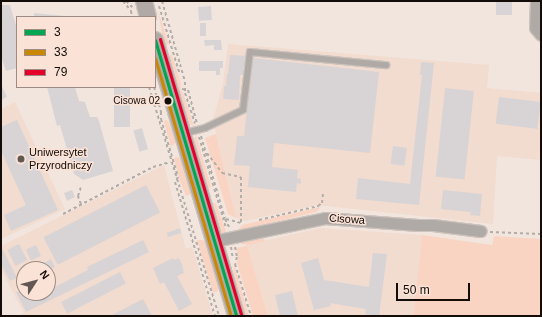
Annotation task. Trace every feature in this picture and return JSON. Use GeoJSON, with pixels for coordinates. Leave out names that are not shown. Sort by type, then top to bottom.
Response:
{"type":"FeatureCollection","features":[{"type":"Feature","properties":{"kind":"street"},"geometry":{"type":"LineString","coordinates":[[144,1],[148,16]]}},
{"type":"Feature","properties":{"kind":"street"},"geometry":{"type":"LineString","coordinates":[[536,1],[536,28],[541,35]]}},
{"type":"Feature","properties":{"kind":"street"},"geometry":{"type":"LineString","coordinates":[[156,42],[193,131],[214,241],[236,316]]}},
{"type":"Feature","properties":{"kind":"street","name":"Cisowa"},"geometry":{"type":"LineString","coordinates":[[214,241],[325,218],[433,225],[481,231]]}},
{"type":"Feature","properties":{"kind":"lane"},"geometry":{"type":"LineString","coordinates":[[193,131],[243,110],[250,52],[386,65]]}},
{"type":"Feature","properties":{"kind":"path"},"geometry":{"type":"LineString","coordinates":[[123,1],[131,12],[132,16]]}},
{"type":"Feature","properties":{"kind":"path"},"geometry":{"type":"LineString","coordinates":[[158,1],[182,89],[186,90]]}},
{"type":"Feature","properties":{"kind":"path"},"geometry":{"type":"LineString","coordinates":[[162,1],[186,90],[185,93],[193,131],[224,226],[229,233]]}},
{"type":"Feature","properties":{"kind":"path"},"geometry":{"type":"LineString","coordinates":[[148,88],[171,161],[178,177],[175,182],[215,316]]}},
{"type":"Feature","properties":{"kind":"path"},"geometry":{"type":"LineString","coordinates":[[154,88],[171,161]]}},
{"type":"Feature","properties":{"kind":"path"},"geometry":{"type":"LineString","coordinates":[[193,131],[222,173],[241,177],[241,224]]}},
{"type":"Feature","properties":{"kind":"path"},"geometry":{"type":"LineString","coordinates":[[206,151],[225,219],[232,231]]}},
{"type":"Feature","properties":{"kind":"path"},"geometry":{"type":"LineString","coordinates":[[63,214],[154,166],[171,161]]}},
{"type":"Feature","properties":{"kind":"path"},"geometry":{"type":"LineString","coordinates":[[177,180],[180,185],[219,316]]}},
{"type":"Feature","properties":{"kind":"path"},"geometry":{"type":"LineString","coordinates":[[81,187],[78,196],[81,204]]}},
{"type":"Feature","properties":{"kind":"path"},"geometry":{"type":"LineString","coordinates":[[256,221],[318,206],[322,203],[323,194]]}},
{"type":"Feature","properties":{"kind":"path"},"geometry":{"type":"LineString","coordinates":[[225,219],[241,224],[249,222]]}},
{"type":"Feature","properties":{"kind":"path"},"geometry":{"type":"LineString","coordinates":[[481,231],[541,234]]}},
{"type":"Feature","properties":{"kind":"path"},"geometry":{"type":"LineString","coordinates":[[238,242],[235,247],[237,257],[235,264],[251,316]]}},
{"type":"Feature","properties":{"kind":"shaded area"},"geometry":{"type":"Polygon","coordinates":[[[158,11],[169,44],[165,46],[163,39],[158,11]]]}},
{"type":"Feature","properties":{"kind":"shaded area"},"geometry":{"type":"Polygon","coordinates":[[[228,44],[489,65],[487,88],[541,93],[541,160],[497,156],[493,224],[317,205],[245,221],[236,218],[213,120],[223,83],[228,44]]]}},
{"type":"Feature","properties":{"kind":"shaded area"},"geometry":{"type":"Polygon","coordinates":[[[168,54],[172,55],[181,84],[181,90],[194,127],[187,122],[168,54]]]}},
{"type":"Feature","properties":{"kind":"shaded area","name":"Uniwersytet Przyrodniczy"},"geometry":{"type":"Polygon","coordinates":[[[15,102],[65,209],[1,239],[1,109],[15,102]]]}},
{"type":"Feature","properties":{"kind":"shaded area"},"geometry":{"type":"Polygon","coordinates":[[[167,120],[174,132],[177,141],[171,147],[164,122],[167,120]]]}},
{"type":"Feature","properties":{"kind":"shaded area"},"geometry":{"type":"Polygon","coordinates":[[[216,134],[236,218],[228,214],[205,138],[216,134]]]}},
{"type":"Feature","properties":{"kind":"shaded area"},"geometry":{"type":"Polygon","coordinates":[[[196,135],[211,187],[208,189],[193,141],[196,135]]]}},
{"type":"Feature","properties":{"kind":"shaded area"},"geometry":{"type":"Polygon","coordinates":[[[178,157],[183,161],[191,194],[186,196],[180,181],[174,158],[178,157]]]}},
{"type":"Feature","properties":{"kind":"shaded area"},"geometry":{"type":"Polygon","coordinates":[[[164,165],[186,249],[192,247],[213,316],[18,316],[24,313],[18,301],[56,301],[56,261],[16,261],[16,298],[1,270],[1,246],[164,165]]]}},
{"type":"Feature","properties":{"kind":"shaded area"},"geometry":{"type":"Polygon","coordinates":[[[212,202],[216,204],[227,234],[222,233],[219,229],[212,202]]]}},
{"type":"Feature","properties":{"kind":"shaded area"},"geometry":{"type":"Polygon","coordinates":[[[321,207],[316,212],[238,231],[242,225],[321,207]]]}},
{"type":"Feature","properties":{"kind":"shaded area"},"geometry":{"type":"Polygon","coordinates":[[[320,228],[422,235],[413,316],[268,316],[247,245],[320,228]]]}},
{"type":"Feature","properties":{"kind":"shaded area"},"geometry":{"type":"Polygon","coordinates":[[[262,235],[265,241],[247,245],[268,316],[253,316],[237,263],[238,256],[236,248],[246,246],[246,244],[241,244],[241,241],[262,235]]]}},
{"type":"Feature","properties":{"kind":"shaded area"},"geometry":{"type":"Polygon","coordinates":[[[422,235],[492,245],[494,236],[541,239],[541,316],[413,316],[422,235]]]}},
{"type":"Feature","properties":{"kind":"shaded area"},"geometry":{"type":"Polygon","coordinates":[[[197,240],[206,242],[219,287],[218,291],[213,293],[197,240]]]}},
{"type":"Feature","properties":{"kind":"shaded area"},"geometry":{"type":"Polygon","coordinates":[[[234,264],[249,316],[245,316],[233,276],[234,264]]]}},
{"type":"Feature","properties":{"kind":"building"},"geometry":{"type":"Polygon","coordinates":[[[496,1],[512,1],[512,15],[496,15],[496,1]]]}},
{"type":"Feature","properties":{"kind":"building"},"geometry":{"type":"Polygon","coordinates":[[[1,5],[10,5],[16,26],[16,68],[6,71],[1,56],[1,5]]]}},
{"type":"Feature","properties":{"kind":"building"},"geometry":{"type":"Polygon","coordinates":[[[211,6],[212,20],[199,21],[198,7],[211,6]]]}},
{"type":"Feature","properties":{"kind":"building"},"geometry":{"type":"Polygon","coordinates":[[[34,13],[65,16],[34,16],[34,13]]]}},
{"type":"Feature","properties":{"kind":"building"},"geometry":{"type":"Polygon","coordinates":[[[200,23],[206,23],[206,36],[200,36],[200,23]]]}},
{"type":"Feature","properties":{"kind":"building"},"geometry":{"type":"Polygon","coordinates":[[[204,40],[221,40],[222,50],[214,50],[214,45],[205,46],[204,40]]]}},
{"type":"Feature","properties":{"kind":"building"},"geometry":{"type":"Polygon","coordinates":[[[230,55],[246,56],[243,75],[240,75],[239,100],[223,99],[230,55]]]}},
{"type":"Feature","properties":{"kind":"building"},"geometry":{"type":"Polygon","coordinates":[[[253,58],[379,72],[370,153],[274,143],[272,167],[298,170],[297,178],[301,179],[301,184],[297,183],[296,192],[248,187],[250,166],[234,165],[237,136],[244,136],[253,58]]]}},
{"type":"Feature","properties":{"kind":"building"},"geometry":{"type":"Polygon","coordinates":[[[199,61],[223,61],[223,68],[220,68],[220,75],[216,75],[216,71],[199,71],[199,61]]]}},
{"type":"Feature","properties":{"kind":"building"},"geometry":{"type":"Polygon","coordinates":[[[421,62],[434,63],[419,205],[356,199],[358,178],[410,184],[422,75],[420,75],[421,62]]]}},
{"type":"Feature","properties":{"kind":"building"},"geometry":{"type":"Polygon","coordinates":[[[1,84],[7,97],[1,100],[1,84]]]}},
{"type":"Feature","properties":{"kind":"building"},"geometry":{"type":"Polygon","coordinates":[[[47,88],[75,88],[79,101],[85,102],[90,117],[97,117],[99,121],[113,171],[83,180],[74,174],[60,125],[57,126],[47,88]]]}},
{"type":"Feature","properties":{"kind":"building"},"geometry":{"type":"Polygon","coordinates":[[[114,88],[130,88],[130,127],[114,127],[114,88]]]}},
{"type":"Feature","properties":{"kind":"building"},"geometry":{"type":"Polygon","coordinates":[[[445,88],[474,91],[465,180],[436,177],[445,88]]]}},
{"type":"Feature","properties":{"kind":"building"},"geometry":{"type":"Polygon","coordinates":[[[499,97],[541,102],[537,129],[496,124],[499,97]]]}},
{"type":"Feature","properties":{"kind":"building"},"geometry":{"type":"Polygon","coordinates":[[[17,120],[58,210],[11,231],[4,215],[26,205],[1,151],[1,127],[17,120]]]}},
{"type":"Feature","properties":{"kind":"building"},"geometry":{"type":"Polygon","coordinates":[[[142,128],[148,149],[139,152],[133,130],[142,128]]]}},
{"type":"Feature","properties":{"kind":"building"},"geometry":{"type":"Polygon","coordinates":[[[393,146],[407,148],[404,166],[390,164],[393,146]]]}},
{"type":"Feature","properties":{"kind":"building"},"geometry":{"type":"Polygon","coordinates":[[[146,185],[160,213],[58,265],[44,237],[146,185]]]}},
{"type":"Feature","properties":{"kind":"building"},"geometry":{"type":"Polygon","coordinates":[[[72,190],[75,197],[67,201],[64,193],[72,190]]]}},
{"type":"Feature","properties":{"kind":"building"},"geometry":{"type":"Polygon","coordinates":[[[443,190],[482,194],[480,216],[470,215],[471,212],[441,209],[443,190]]]}},
{"type":"Feature","properties":{"kind":"building"},"geometry":{"type":"Polygon","coordinates":[[[180,228],[181,233],[168,237],[167,233],[180,228]]]}},
{"type":"Feature","properties":{"kind":"building"},"geometry":{"type":"Polygon","coordinates":[[[143,240],[149,252],[56,297],[56,286],[88,270],[87,267],[143,240]]]}},
{"type":"Feature","properties":{"kind":"building"},"geometry":{"type":"Polygon","coordinates":[[[19,244],[27,260],[16,261],[16,266],[7,250],[19,244]]]}},
{"type":"Feature","properties":{"kind":"building"},"geometry":{"type":"Polygon","coordinates":[[[36,245],[41,256],[31,260],[26,249],[36,245]]]}},
{"type":"Feature","properties":{"kind":"building"},"geometry":{"type":"Polygon","coordinates":[[[3,250],[16,276],[16,278],[10,281],[1,264],[1,251],[3,250]]]}},
{"type":"Feature","properties":{"kind":"building"},"geometry":{"type":"Polygon","coordinates":[[[373,253],[387,254],[379,316],[365,314],[366,309],[330,303],[331,306],[314,310],[301,263],[318,258],[324,280],[369,287],[373,253]]]}},
{"type":"Feature","properties":{"kind":"building"},"geometry":{"type":"Polygon","coordinates":[[[173,258],[174,260],[179,258],[182,264],[184,273],[177,276],[192,304],[179,311],[164,282],[160,284],[153,268],[173,258]]]}},
{"type":"Feature","properties":{"kind":"building"},"geometry":{"type":"Polygon","coordinates":[[[120,272],[126,284],[67,314],[61,302],[120,272]]]}},
{"type":"Feature","properties":{"kind":"building"},"geometry":{"type":"Polygon","coordinates":[[[292,291],[298,316],[280,316],[275,295],[292,291]]]}},
{"type":"Feature","properties":{"kind":"building"},"geometry":{"type":"Polygon","coordinates":[[[143,299],[152,316],[110,316],[143,299]]]}},
{"type":"Feature","properties":{"kind":"building"},"geometry":{"type":"Polygon","coordinates":[[[20,301],[49,301],[26,312],[20,301]]]}},
{"type":"Feature","properties":{"kind":"transit line","name":"79"},"geometry":{"type":"LineString","coordinates":[[160,39],[241,315]]}},
{"type":"Feature","properties":{"kind":"transit line","name":"3"},"geometry":{"type":"LineString","coordinates":[[156,43],[236,316]]}},
{"type":"Feature","properties":{"kind":"transit line","name":"33"},"geometry":{"type":"LineString","coordinates":[[156,61],[231,316]]}},
{"type":"Feature","properties":{"kind":"place","name":"Cisowa 02"},"geometry":{"type":"Point","coordinates":[168,101]}},
{"type":"Feature","properties":{"kind":"place","name":"Uniwersytet Przyrodniczy"},"geometry":{"type":"Point","coordinates":[21,159]}}]}
